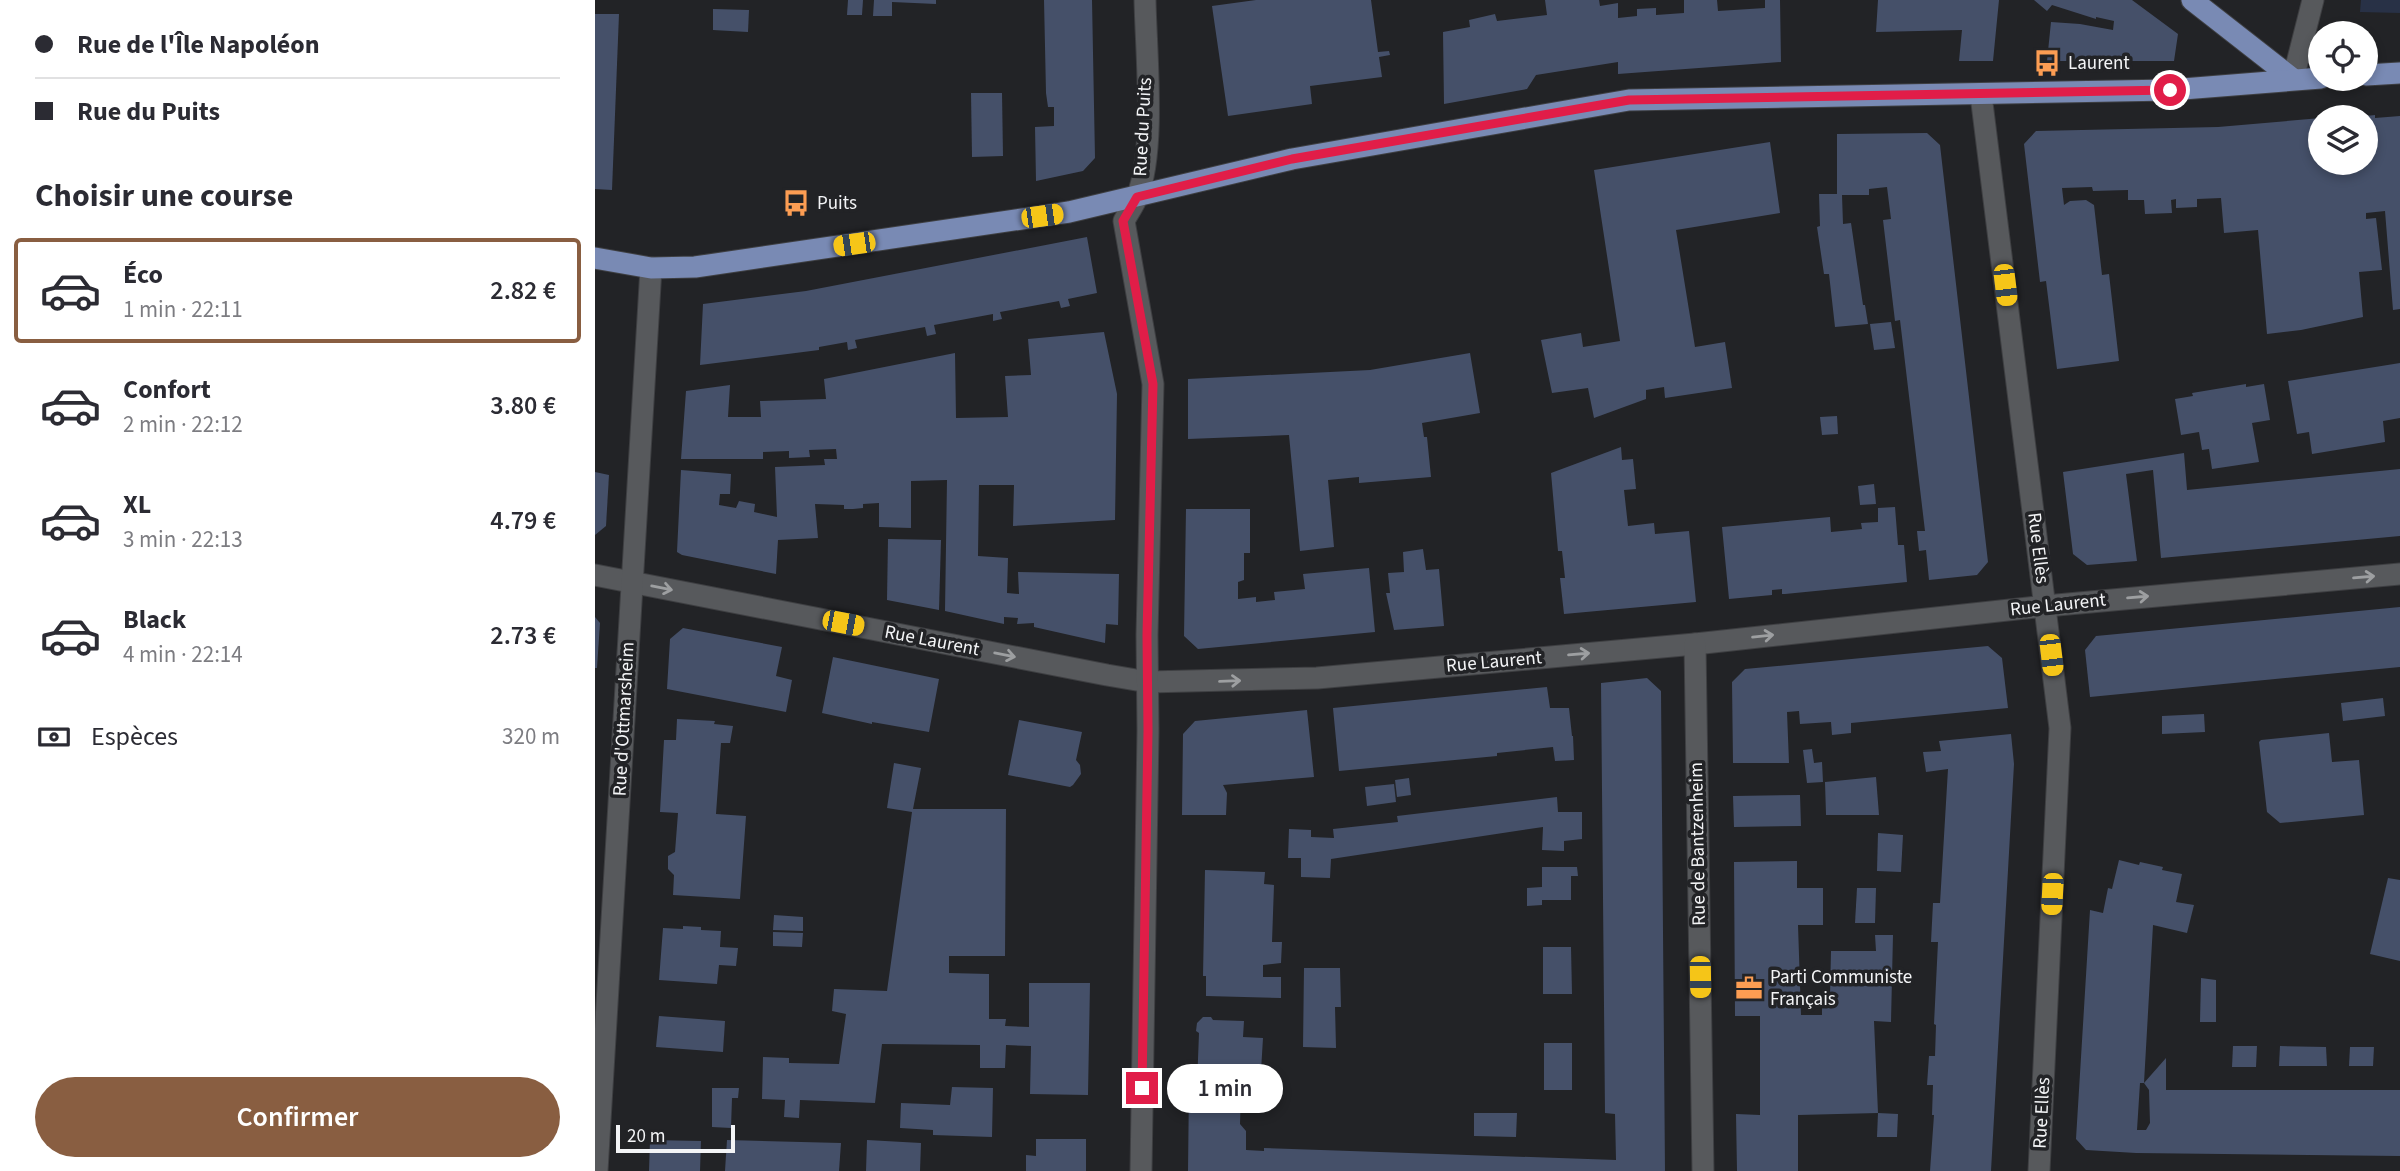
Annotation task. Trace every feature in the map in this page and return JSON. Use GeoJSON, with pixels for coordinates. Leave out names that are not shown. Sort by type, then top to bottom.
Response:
{"type":"FeatureCollection","features":[{"type":"Feature","properties":{"kind":"main road"},"geometry":{"type":"LineString","coordinates":[[2192,0],[2293,79]]}},
{"type":"Feature","properties":{"kind":"main road"},"geometry":{"type":"LineString","coordinates":[[2378,74],[2400,73]]}},
{"type":"Feature","properties":{"kind":"main road"},"geometry":{"type":"LineString","coordinates":[[595,258],[651,268],[695,267],[1069,212],[1292,159],[1629,100],[2170,90],[2308,78]]}},
{"type":"Feature","properties":{"kind":"street","name":"Rue du Puits"},"geometry":{"type":"LineString","coordinates":[[1141,1171],[1147,635],[1153,384],[1123,221],[1137,197],[1145,169],[1145,0]]}},
{"type":"Feature","properties":{"kind":"street"},"geometry":{"type":"LineString","coordinates":[[2293,79],[2313,0]]}},
{"type":"Feature","properties":{"kind":"street","name":"Rue Ellès"},"geometry":{"type":"LineString","coordinates":[[1981,95],[2060,727],[2039,1171]]}},
{"type":"Feature","properties":{"kind":"street","name":"Rue d'Ottmarsheim"},"geometry":{"type":"LineString","coordinates":[[597,1171],[651,268]]}},
{"type":"Feature","properties":{"kind":"street","name":"Rue Laurent"},"geometry":{"type":"LineString","coordinates":[[595,575],[1148,682],[1317,677],[1695,644],[2046,606],[2400,574]]}},
{"type":"Feature","properties":{"kind":"street","name":"Rue de Bantzenheim"},"geometry":{"type":"LineString","coordinates":[[1695,644],[1703,1171]]}},
{"type":"Feature","properties":{"kind":"shaded area"},"geometry":{"type":"Polygon","coordinates":[[[2361,0],[2400,0],[2400,13],[2360,12],[2361,0]]]}},
{"type":"Feature","properties":{"kind":"building"},"geometry":{"type":"Polygon","coordinates":[[[848,0],[863,0],[862,15],[847,15],[848,0]]]}},
{"type":"Feature","properties":{"kind":"building"},"geometry":{"type":"Polygon","coordinates":[[[874,0],[936,0],[936,4],[892,2],[892,16],[873,16],[874,0]]]}},
{"type":"Feature","properties":{"kind":"building"},"geometry":{"type":"Polygon","coordinates":[[[1044,0],[1092,0],[1095,158],[1083,171],[1036,181],[1035,127],[1054,126],[1054,107],[1048,107],[1046,93],[1044,0]]]}},
{"type":"Feature","properties":{"kind":"building"},"geometry":{"type":"Polygon","coordinates":[[[1256,0],[1371,0],[1378,52],[1389,51],[1390,55],[1379,57],[1382,77],[1310,86],[1312,104],[1228,116],[1212,6],[1256,0]]]}},
{"type":"Feature","properties":{"kind":"building"},"geometry":{"type":"Polygon","coordinates":[[[1545,0],[1599,0],[1600,6],[1618,3],[1618,18],[1637,16],[1637,9],[1656,8],[1656,15],[1684,13],[1684,0],[1717,0],[1718,11],[1765,8],[1765,0],[1780,0],[1781,62],[1618,74],[1618,62],[1536,75],[1527,89],[1444,104],[1443,32],[1470,27],[1469,20],[1495,14],[1497,21],[1547,15],[1545,0]]]}},
{"type":"Feature","properties":{"kind":"building"},"geometry":{"type":"Polygon","coordinates":[[[1878,0],[1999,0],[1993,61],[1959,61],[1962,30],[1876,32],[1878,0]]]}},
{"type":"Feature","properties":{"kind":"building"},"geometry":{"type":"Polygon","coordinates":[[[2034,0],[2132,0],[2178,34],[2174,61],[2047,61],[2051,22],[2113,30],[2114,21],[2096,19],[2052,5],[2047,11],[2034,0]]]}},
{"type":"Feature","properties":{"kind":"building"},"geometry":{"type":"Polygon","coordinates":[[[713,9],[749,10],[748,32],[713,30],[713,9]]]}},
{"type":"Feature","properties":{"kind":"building"},"geometry":{"type":"Polygon","coordinates":[[[595,14],[619,14],[612,190],[595,189],[595,14]]]}},
{"type":"Feature","properties":{"kind":"building"},"geometry":{"type":"Polygon","coordinates":[[[971,93],[1002,93],[1003,156],[972,157],[971,93]]]}},
{"type":"Feature","properties":{"kind":"building"},"geometry":{"type":"Polygon","coordinates":[[[2400,116],[2400,309],[2393,310],[2385,211],[2366,213],[2366,219],[2376,218],[2382,270],[2359,272],[2363,317],[2267,334],[2258,230],[2224,233],[2221,198],[2197,199],[2197,207],[2176,208],[2176,199],[2171,200],[2172,213],[2145,214],[2144,200],[2128,200],[2128,190],[2062,188],[2064,205],[2070,201],[2086,200],[2094,205],[2102,275],[2109,274],[2119,361],[2057,369],[2046,281],[2040,282],[2024,144],[2036,131],[2218,127],[2308,119],[2308,175],[2378,175],[2378,118],[2400,116]]]}},
{"type":"Feature","properties":{"kind":"building"},"geometry":{"type":"Polygon","coordinates":[[[1927,133],[1940,145],[1988,562],[1977,575],[1929,580],[1926,550],[1919,551],[1917,531],[1925,531],[1900,320],[1895,321],[1883,220],[1891,219],[1887,187],[1869,189],[1869,195],[1842,195],[1843,224],[1851,223],[1868,324],[1835,327],[1829,274],[1824,274],[1817,227],[1820,226],[1819,194],[1837,194],[1837,134],[1927,133]]]}},
{"type":"Feature","properties":{"kind":"building"},"geometry":{"type":"Polygon","coordinates":[[[1770,142],[1780,213],[1676,230],[1695,347],[1725,342],[1732,388],[1665,398],[1664,387],[1646,390],[1646,399],[1594,418],[1588,388],[1552,393],[1541,340],[1581,333],[1583,347],[1620,341],[1594,170],[1770,142]]]}},
{"type":"Feature","properties":{"kind":"building"},"geometry":{"type":"Polygon","coordinates":[[[1087,237],[1097,293],[1068,299],[1070,306],[1061,308],[1059,301],[1000,312],[1002,319],[993,321],[993,314],[934,325],[936,334],[927,336],[925,327],[855,340],[857,348],[848,350],[847,342],[819,347],[819,350],[700,365],[703,304],[806,291],[1087,237]]]}},
{"type":"Feature","properties":{"kind":"building"},"geometry":{"type":"Polygon","coordinates":[[[1891,322],[1895,348],[1874,350],[1870,324],[1891,322]]]}},
{"type":"Feature","properties":{"kind":"building"},"geometry":{"type":"Polygon","coordinates":[[[1104,332],[1117,394],[1115,520],[1013,526],[1014,485],[979,485],[978,556],[1008,558],[1007,593],[1019,594],[1018,572],[1119,574],[1118,625],[1106,624],[1105,643],[1034,627],[1034,623],[1017,624],[1018,618],[1004,617],[1004,624],[945,611],[947,480],[911,481],[911,528],[879,527],[879,503],[863,504],[863,508],[853,509],[844,509],[844,505],[815,504],[818,538],[778,540],[776,574],[677,552],[681,470],[731,474],[730,494],[720,494],[719,505],[736,508],[739,501],[755,504],[754,512],[777,517],[775,467],[825,465],[824,459],[837,459],[836,449],[809,450],[810,457],[789,458],[789,451],[763,452],[763,459],[681,459],[686,391],[730,385],[728,417],[761,417],[760,401],[826,399],[824,379],[955,353],[956,418],[1008,417],[1005,376],[1031,375],[1028,339],[1104,332]]]}},
{"type":"Feature","properties":{"kind":"building"},"geometry":{"type":"Polygon","coordinates":[[[1470,353],[1480,413],[1422,423],[1424,437],[1427,437],[1431,477],[1359,483],[1359,477],[1328,480],[1334,547],[1300,551],[1289,435],[1188,439],[1188,379],[1370,370],[1470,353]]]}},
{"type":"Feature","properties":{"kind":"building"},"geometry":{"type":"Polygon","coordinates":[[[2400,363],[2400,418],[2383,421],[2385,442],[2312,454],[2309,432],[2297,434],[2288,381],[2400,363]]]}},
{"type":"Feature","properties":{"kind":"building"},"geometry":{"type":"Polygon","coordinates":[[[2246,384],[2246,387],[2264,384],[2270,420],[2252,423],[2259,462],[2212,469],[2209,449],[2202,450],[2199,432],[2181,435],[2175,399],[2193,396],[2192,393],[2246,384]]]}},
{"type":"Feature","properties":{"kind":"building"},"geometry":{"type":"Polygon","coordinates":[[[1837,416],[1838,434],[1822,435],[1820,417],[1837,416]]]}},
{"type":"Feature","properties":{"kind":"building"},"geometry":{"type":"Polygon","coordinates":[[[1621,447],[1622,460],[1633,459],[1636,489],[1624,490],[1628,526],[1654,523],[1655,534],[1689,531],[1696,602],[1564,614],[1560,578],[1565,578],[1562,551],[1558,551],[1551,473],[1621,447]]]}},
{"type":"Feature","properties":{"kind":"building"},"geometry":{"type":"Polygon","coordinates":[[[2184,453],[2187,490],[2400,469],[2400,536],[2161,558],[2153,470],[2126,474],[2137,561],[2087,565],[2073,554],[2063,472],[2184,453]]]}},
{"type":"Feature","properties":{"kind":"building"},"geometry":{"type":"Polygon","coordinates":[[[595,472],[609,475],[606,526],[595,535],[595,472]]]}},
{"type":"Feature","properties":{"kind":"building"},"geometry":{"type":"Polygon","coordinates":[[[1874,484],[1876,504],[1860,505],[1858,486],[1874,484]]]}},
{"type":"Feature","properties":{"kind":"building"},"geometry":{"type":"Polygon","coordinates":[[[1895,507],[1898,545],[1904,545],[1907,582],[1785,594],[1782,594],[1782,589],[1772,590],[1772,595],[1729,599],[1722,527],[1830,517],[1831,532],[1862,529],[1861,523],[1878,522],[1878,508],[1895,507]]]}},
{"type":"Feature","properties":{"kind":"building"},"geometry":{"type":"Polygon","coordinates":[[[1186,509],[1250,509],[1250,553],[1244,553],[1244,580],[1238,582],[1238,599],[1256,597],[1256,602],[1275,600],[1274,592],[1305,589],[1303,574],[1369,568],[1375,632],[1198,649],[1184,636],[1186,509]]]}},
{"type":"Feature","properties":{"kind":"building"},"geometry":{"type":"Polygon","coordinates":[[[888,539],[941,540],[939,610],[887,600],[888,539]]]}},
{"type":"Feature","properties":{"kind":"building"},"geometry":{"type":"Polygon","coordinates":[[[1423,549],[1426,570],[1439,569],[1444,626],[1394,630],[1386,593],[1390,593],[1388,573],[1404,572],[1403,552],[1423,549]]]}},
{"type":"Feature","properties":{"kind":"building"},"geometry":{"type":"Polygon","coordinates":[[[2400,607],[2400,667],[2090,697],[2085,650],[2096,636],[2400,607]]]}},
{"type":"Feature","properties":{"kind":"building"},"geometry":{"type":"Polygon","coordinates":[[[595,617],[600,623],[597,668],[595,668],[595,617]]]}},
{"type":"Feature","properties":{"kind":"building"},"geometry":{"type":"Polygon","coordinates":[[[683,628],[782,647],[776,676],[792,680],[786,712],[667,689],[670,639],[683,628]]]}},
{"type":"Feature","properties":{"kind":"building"},"geometry":{"type":"Polygon","coordinates":[[[1988,646],[2002,658],[2008,708],[1851,723],[1851,733],[1832,735],[1831,722],[1800,724],[1799,711],[1787,712],[1789,763],[1733,763],[1732,682],[1745,669],[1988,646]]]}},
{"type":"Feature","properties":{"kind":"building"},"geometry":{"type":"Polygon","coordinates":[[[833,657],[939,679],[929,732],[822,713],[833,657]]]}},
{"type":"Feature","properties":{"kind":"building"},"geometry":{"type":"Polygon","coordinates":[[[1647,678],[1661,691],[1665,1171],[1188,1171],[1189,1085],[1197,1085],[1199,1033],[1196,1031],[1197,1023],[1203,1017],[1244,1021],[1243,1037],[1263,1038],[1261,1071],[1266,1071],[1265,1090],[1241,1089],[1240,1124],[1246,1131],[1246,1150],[1264,1151],[1264,1148],[1616,1160],[1615,1114],[1605,1113],[1601,683],[1647,678]]]}},
{"type":"Feature","properties":{"kind":"building"},"geometry":{"type":"Polygon","coordinates":[[[1547,687],[1550,708],[1569,708],[1574,760],[1555,761],[1553,747],[1497,753],[1497,756],[1339,771],[1333,708],[1547,687]]]}},
{"type":"Feature","properties":{"kind":"building"},"geometry":{"type":"Polygon","coordinates":[[[2383,698],[2385,716],[2343,721],[2341,703],[2383,698]]]}},
{"type":"Feature","properties":{"kind":"building"},"geometry":{"type":"Polygon","coordinates":[[[1307,710],[1314,777],[1223,785],[1227,793],[1226,815],[1182,815],[1183,734],[1195,721],[1307,710]]]}},
{"type":"Feature","properties":{"kind":"building"},"geometry":{"type":"Polygon","coordinates":[[[2204,714],[2205,732],[2162,734],[2162,716],[2204,714]]]}},
{"type":"Feature","properties":{"kind":"building"},"geometry":{"type":"Polygon","coordinates":[[[677,719],[715,721],[714,724],[733,726],[730,743],[721,743],[716,814],[746,816],[740,899],[673,895],[674,875],[668,869],[668,856],[675,852],[678,813],[660,812],[664,740],[676,740],[677,719]]]}},
{"type":"Feature","properties":{"kind":"building"},"geometry":{"type":"Polygon","coordinates":[[[1019,720],[1082,732],[1076,760],[1081,774],[1073,785],[1070,787],[1008,775],[1019,720]]]}},
{"type":"Feature","properties":{"kind":"building"},"geometry":{"type":"Polygon","coordinates":[[[2329,733],[2332,762],[2359,760],[2364,815],[2280,823],[2267,812],[2259,742],[2329,733]]]}},
{"type":"Feature","properties":{"kind":"building"},"geometry":{"type":"Polygon","coordinates":[[[2011,734],[2014,764],[1991,1171],[1930,1171],[1933,1085],[1927,1085],[1929,1056],[1935,1056],[1938,942],[1931,942],[1933,903],[1940,903],[1948,769],[1926,772],[1923,752],[1941,751],[1939,741],[2011,734]]]}},
{"type":"Feature","properties":{"kind":"building"},"geometry":{"type":"Polygon","coordinates":[[[1812,749],[1814,763],[1822,762],[1823,782],[1807,783],[1803,750],[1812,749]]]}},
{"type":"Feature","properties":{"kind":"building"},"geometry":{"type":"Polygon","coordinates":[[[894,763],[921,768],[913,809],[1006,809],[1005,956],[949,956],[949,973],[989,974],[989,1019],[1006,1019],[1005,1026],[1029,1027],[1029,983],[1090,983],[1088,1095],[1030,1094],[1031,1046],[1006,1045],[1005,1068],[980,1068],[980,1045],[882,1044],[875,1103],[800,1100],[799,1118],[784,1117],[785,1100],[762,1099],[763,1057],[789,1058],[789,1063],[839,1064],[846,1014],[832,1011],[834,989],[887,991],[912,812],[887,808],[894,763]]]}},
{"type":"Feature","properties":{"kind":"building"},"geometry":{"type":"Polygon","coordinates":[[[1876,777],[1879,815],[1826,815],[1825,782],[1876,777]]]}},
{"type":"Feature","properties":{"kind":"building"},"geometry":{"type":"Polygon","coordinates":[[[1409,778],[1411,795],[1397,797],[1395,780],[1409,778]]]}},
{"type":"Feature","properties":{"kind":"building"},"geometry":{"type":"Polygon","coordinates":[[[1394,784],[1396,802],[1367,806],[1365,787],[1394,784]]]}},
{"type":"Feature","properties":{"kind":"building"},"geometry":{"type":"Polygon","coordinates":[[[1800,795],[1801,826],[1734,827],[1733,796],[1800,795]]]}},
{"type":"Feature","properties":{"kind":"building"},"geometry":{"type":"Polygon","coordinates":[[[1557,797],[1558,812],[1582,812],[1582,839],[1564,841],[1564,851],[1542,850],[1543,827],[1331,859],[1330,878],[1301,877],[1301,858],[1288,858],[1289,829],[1311,830],[1311,837],[1334,838],[1333,829],[1398,822],[1397,816],[1557,797]]]}},
{"type":"Feature","properties":{"kind":"building"},"geometry":{"type":"Polygon","coordinates":[[[1878,833],[1903,835],[1901,872],[1877,871],[1878,833]]]}},
{"type":"Feature","properties":{"kind":"building"},"geometry":{"type":"Polygon","coordinates":[[[2119,860],[2163,867],[2162,870],[2182,874],[2176,902],[2194,905],[2187,933],[2153,925],[2144,1083],[2166,1058],[2166,1090],[2400,1090],[2400,1156],[2086,1150],[2076,1139],[2090,910],[2103,913],[2108,888],[2112,889],[2119,860]],[[2140,1083],[2137,1130],[2146,1130],[2150,1123],[2149,1090],[2144,1083],[2140,1083]]]}},
{"type":"Feature","properties":{"kind":"building"},"geometry":{"type":"Polygon","coordinates":[[[1797,861],[1797,888],[1823,888],[1823,925],[1798,925],[1801,1015],[1822,1015],[1822,997],[1830,997],[1831,951],[1876,951],[1875,935],[1893,935],[1891,1022],[1874,1021],[1878,1113],[1798,1115],[1798,1171],[1737,1171],[1736,1114],[1760,1115],[1760,1016],[1735,1016],[1734,862],[1797,861]]]}},
{"type":"Feature","properties":{"kind":"building"},"geometry":{"type":"Polygon","coordinates":[[[1542,867],[1577,867],[1578,876],[1571,876],[1571,900],[1542,900],[1542,905],[1527,906],[1527,888],[1542,887],[1542,867]]]}},
{"type":"Feature","properties":{"kind":"building"},"geometry":{"type":"Polygon","coordinates":[[[1205,870],[1265,872],[1264,884],[1274,885],[1272,942],[1282,942],[1281,963],[1263,965],[1263,977],[1281,977],[1281,998],[1206,996],[1206,976],[1203,976],[1205,870]]]}},
{"type":"Feature","properties":{"kind":"building"},"geometry":{"type":"Polygon","coordinates":[[[2388,878],[2400,880],[2400,961],[2370,954],[2388,878]]]}},
{"type":"Feature","properties":{"kind":"building"},"geometry":{"type":"Polygon","coordinates":[[[1857,888],[1876,888],[1875,923],[1855,923],[1857,888]]]}},
{"type":"Feature","properties":{"kind":"building"},"geometry":{"type":"Polygon","coordinates":[[[774,915],[803,917],[803,931],[773,930],[774,915]]]}},
{"type":"Feature","properties":{"kind":"building"},"geometry":{"type":"Polygon","coordinates":[[[683,926],[721,931],[720,947],[738,948],[736,966],[719,965],[717,984],[659,980],[663,928],[683,929],[683,926]]]}},
{"type":"Feature","properties":{"kind":"building"},"geometry":{"type":"Polygon","coordinates":[[[773,932],[803,933],[802,947],[773,946],[773,932]]]}},
{"type":"Feature","properties":{"kind":"building"},"geometry":{"type":"Polygon","coordinates":[[[1543,947],[1571,947],[1572,994],[1543,994],[1543,947]]]}},
{"type":"Feature","properties":{"kind":"building"},"geometry":{"type":"Polygon","coordinates":[[[1304,968],[1340,968],[1341,1007],[1335,1007],[1336,1048],[1303,1047],[1304,968]]]}},
{"type":"Feature","properties":{"kind":"building"},"geometry":{"type":"Polygon","coordinates":[[[2201,978],[2216,980],[2216,1022],[2200,1022],[2201,978]]]}},
{"type":"Feature","properties":{"kind":"building"},"geometry":{"type":"Polygon","coordinates":[[[659,1016],[725,1021],[723,1052],[656,1047],[659,1016]]]}},
{"type":"Feature","properties":{"kind":"building"},"geometry":{"type":"Polygon","coordinates":[[[1544,1043],[1572,1043],[1572,1090],[1544,1090],[1544,1043]]]}},
{"type":"Feature","properties":{"kind":"building"},"geometry":{"type":"Polygon","coordinates":[[[2233,1046],[2257,1046],[2256,1067],[2232,1067],[2233,1046]]]}},
{"type":"Feature","properties":{"kind":"building"},"geometry":{"type":"Polygon","coordinates":[[[2280,1046],[2326,1047],[2327,1066],[2279,1066],[2280,1046]]]}},
{"type":"Feature","properties":{"kind":"building"},"geometry":{"type":"Polygon","coordinates":[[[2350,1047],[2374,1047],[2373,1066],[2349,1066],[2350,1047]]]}},
{"type":"Feature","properties":{"kind":"building"},"geometry":{"type":"Polygon","coordinates":[[[952,1087],[993,1088],[992,1137],[933,1135],[933,1130],[900,1128],[901,1103],[950,1105],[952,1087]]]}},
{"type":"Feature","properties":{"kind":"building"},"geometry":{"type":"Polygon","coordinates":[[[712,1088],[739,1088],[738,1098],[732,1098],[731,1128],[712,1127],[712,1088]]]}},
{"type":"Feature","properties":{"kind":"building"},"geometry":{"type":"Polygon","coordinates":[[[1474,1113],[1517,1113],[1516,1137],[1474,1136],[1474,1113]]]}},
{"type":"Feature","properties":{"kind":"building"},"geometry":{"type":"Polygon","coordinates":[[[1878,1113],[1898,1114],[1897,1137],[1877,1137],[1878,1113]]]}},
{"type":"Feature","properties":{"kind":"building"},"geometry":{"type":"Polygon","coordinates":[[[1036,1139],[1086,1139],[1086,1171],[1026,1171],[1026,1155],[1036,1156],[1036,1139]]]}},
{"type":"Feature","properties":{"kind":"building"},"geometry":{"type":"Polygon","coordinates":[[[650,1140],[701,1141],[700,1171],[649,1171],[650,1140]]]}},
{"type":"Feature","properties":{"kind":"building"},"geometry":{"type":"Polygon","coordinates":[[[727,1140],[841,1143],[839,1171],[725,1171],[727,1140]]]}},
{"type":"Feature","properties":{"kind":"building"},"geometry":{"type":"Polygon","coordinates":[[[867,1140],[921,1143],[920,1171],[866,1171],[867,1140]]]}},
{"type":"Feature","properties":{"kind":"place","name":"Laurent"},"geometry":{"type":"Point","coordinates":[2047,63]}},
{"type":"Feature","properties":{"kind":"place","name":"Puits"},"geometry":{"type":"Point","coordinates":[796,203]}},
{"type":"Feature","properties":{"kind":"place","name":"Parti Communiste Français"},"geometry":{"type":"Point","coordinates":[1749,988]}},
{"type":"Feature","properties":{"kind":"route"},"geometry":{"type":"LineString","coordinates":[[1142,1088],[1153,384],[1123,221],[1137,197],[1292,159],[1629,100],[2170,90]]}}]}
